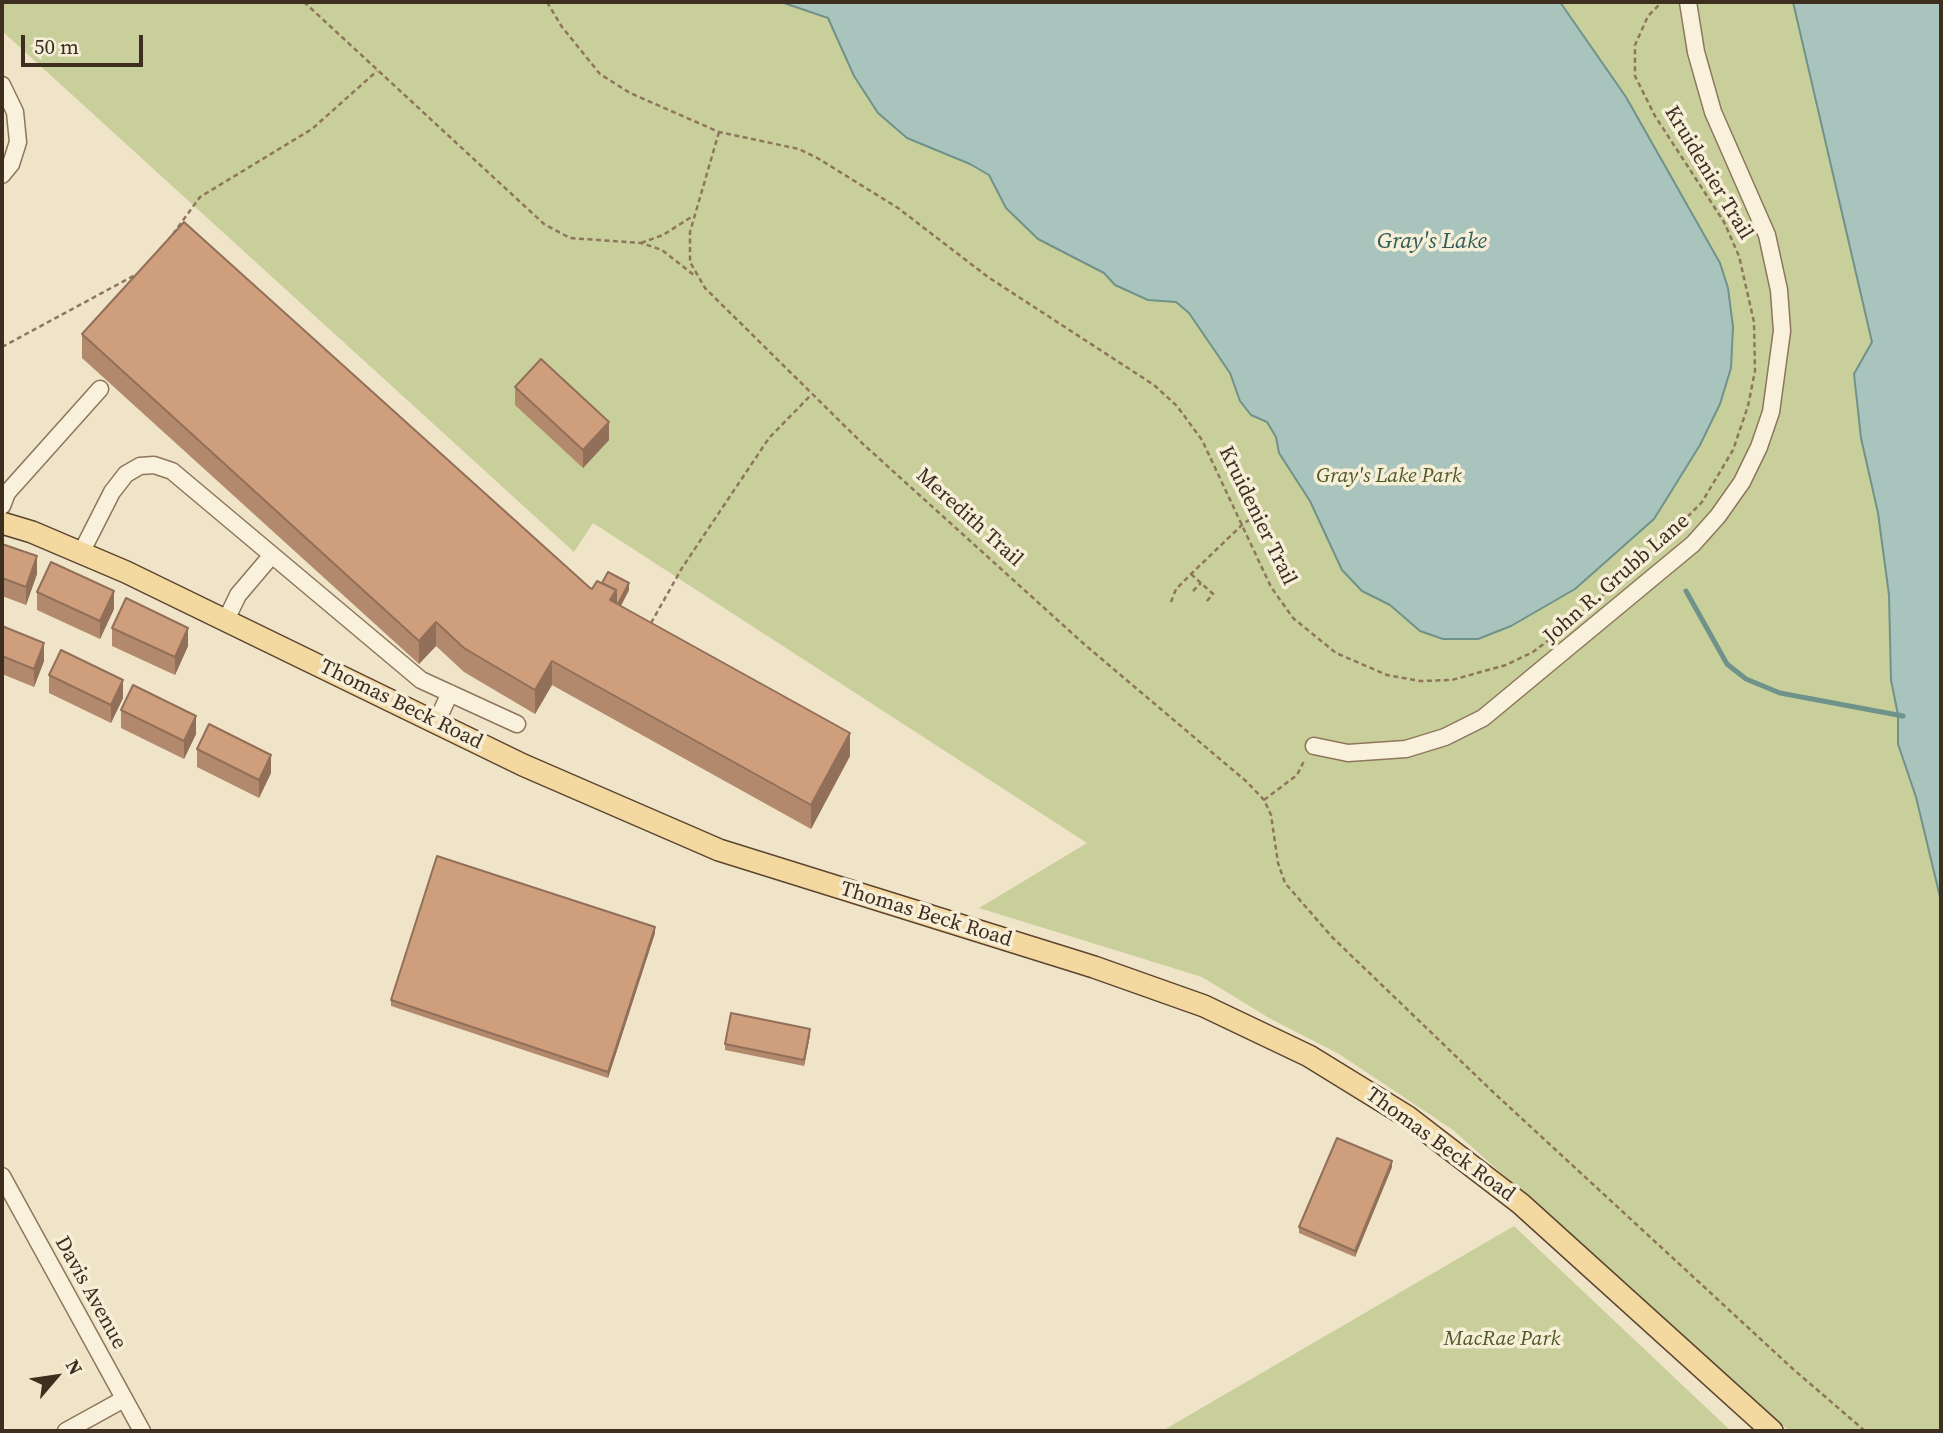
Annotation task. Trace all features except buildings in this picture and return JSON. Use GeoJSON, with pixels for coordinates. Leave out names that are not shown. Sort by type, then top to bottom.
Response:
{"type":"FeatureCollection","features":[{"type":"Feature","properties":{"kind":"main road","name":"Thomas Beck Road"},"geometry":{"type":"LineString","coordinates":[[2,523],[81,553],[598,800],[719,850],[1106,971],[1204,1006],[1309,1056],[1408,1117],[1521,1204],[1772,1431]]}},
{"type":"Feature","properties":{"kind":"street","name":"John R. Grubb Lane"},"geometry":{"type":"LineString","coordinates":[[1314,746],[1348,753],[1406,749],[1445,737],[1483,718],[1693,544],[1718,516],[1742,482],[1759,447],[1771,412],[1782,331],[1779,290],[1767,235],[1713,112],[1696,52],[1688,2]]}},
{"type":"Feature","properties":{"kind":"street"},"geometry":{"type":"LineString","coordinates":[[2,85],[15,112],[18,142],[11,164],[2,175]]}},
{"type":"Feature","properties":{"kind":"street"},"geometry":{"type":"LineString","coordinates":[[2,506],[7,493],[100,389]]}},
{"type":"Feature","properties":{"kind":"street"},"geometry":{"type":"LineString","coordinates":[[81,553],[112,492],[126,474],[140,466],[154,465],[172,471],[421,680],[517,724]]}},
{"type":"Feature","properties":{"kind":"street"},"geometry":{"type":"LineString","coordinates":[[226,620],[239,595],[272,555]]}},
{"type":"Feature","properties":{"kind":"street"},"geometry":{"type":"LineString","coordinates":[[436,723],[450,694]]}},
{"type":"Feature","properties":{"kind":"street","name":"Davis Avenue"},"geometry":{"type":"LineString","coordinates":[[2,1176],[142,1431]]}},
{"type":"Feature","properties":{"kind":"street"},"geometry":{"type":"LineString","coordinates":[[66,1431],[124,1399]]}},
{"type":"Feature","properties":{"kind":"path"},"geometry":{"type":"LineString","coordinates":[[304,2],[544,224],[570,238],[641,243],[663,235],[693,216]]}},
{"type":"Feature","properties":{"kind":"path","name":"Kruidenier Trail"},"geometry":{"type":"LineString","coordinates":[[547,2],[562,27],[600,74],[630,93],[719,132],[799,149],[819,159],[898,208],[1014,295],[1134,370],[1177,406],[1202,440],[1240,527],[1271,587],[1293,618],[1336,653],[1387,674],[1420,681],[1452,680],[1482,674],[1532,652],[1654,551],[1702,502],[1729,457],[1742,428],[1753,386],[1755,346],[1750,296],[1730,235],[1640,91],[1634,76],[1635,45],[1648,16],[1662,2]]}},
{"type":"Feature","properties":{"kind":"path"},"geometry":{"type":"LineString","coordinates":[[163,247],[200,197],[312,129],[378,70]]}},
{"type":"Feature","properties":{"kind":"path"},"geometry":{"type":"LineString","coordinates":[[697,278],[689,248],[693,216],[719,132]]}},
{"type":"Feature","properties":{"kind":"path","name":"Meredith Trail"},"geometry":{"type":"LineString","coordinates":[[641,243],[662,250],[682,262],[811,395],[1029,595],[1264,800]]}},
{"type":"Feature","properties":{"kind":"path"},"geometry":{"type":"LineString","coordinates":[[2,347],[140,272]]}},
{"type":"Feature","properties":{"kind":"path"},"geometry":{"type":"LineString","coordinates":[[647,625],[649,626],[682,568],[769,438],[811,395]]}},
{"type":"Feature","properties":{"kind":"path"},"geometry":{"type":"LineString","coordinates":[[1171,602],[1176,589],[1191,574],[1240,527],[1265,511]]}},
{"type":"Feature","properties":{"kind":"path"},"geometry":{"type":"LineString","coordinates":[[1191,574],[1213,594],[1206,602]]}},
{"type":"Feature","properties":{"kind":"path"},"geometry":{"type":"LineString","coordinates":[[1193,591],[1200,583]]}},
{"type":"Feature","properties":{"kind":"path"},"geometry":{"type":"LineString","coordinates":[[1314,746],[1306,755],[1297,775],[1264,800],[1271,815],[1282,874],[1297,899],[1360,965],[1493,1092],[1793,1369],[1865,1431]]}},
{"type":"Feature","properties":{"kind":"green space","name":"Gray's Lake Park"},"geometry":{"type":"Polygon","coordinates":[[[2,2],[1793,2],[1872,342],[1854,374],[1862,444],[1878,513],[1889,595],[1890,659],[1897,708],[1941,879],[1941,1431],[1789,1431],[1453,1130],[1339,1054],[1269,1018],[1202,977],[979,908],[1087,843],[593,523],[574,552],[2,31],[2,2]]]}},
{"type":"Feature","properties":{"kind":"green space","name":"MacRae Park"},"geometry":{"type":"Polygon","coordinates":[[[1514,1226],[1731,1431],[1162,1431],[1514,1226]]]}},
{"type":"Feature","properties":{"kind":"water","name":"Gray's Lake"},"geometry":{"type":"Polygon","coordinates":[[[781,2],[1560,2],[1626,97],[1720,263],[1728,288],[1733,327],[1731,368],[1720,404],[1700,445],[1654,519],[1575,589],[1511,626],[1478,639],[1443,639],[1420,631],[1390,605],[1362,591],[1342,570],[1310,501],[1279,453],[1276,437],[1267,422],[1251,415],[1240,401],[1230,373],[1189,313],[1176,302],[1148,300],[1115,285],[1104,273],[1038,239],[1006,208],[989,175],[970,164],[907,138],[878,113],[854,76],[828,18],[781,2]]]}},
{"type":"Feature","properties":{"kind":"water"},"geometry":{"type":"Polygon","coordinates":[[[1793,2],[1941,2],[1941,901],[1916,797],[1898,744],[1898,715],[1891,680],[1889,595],[1878,513],[1861,438],[1854,374],[1872,342],[1793,2]]]}},
{"type":"Feature","properties":{"kind":"waterway"},"geometry":{"type":"LineString","coordinates":[[1686,591],[1727,664],[1746,679],[1780,693],[1903,716]]}}]}
